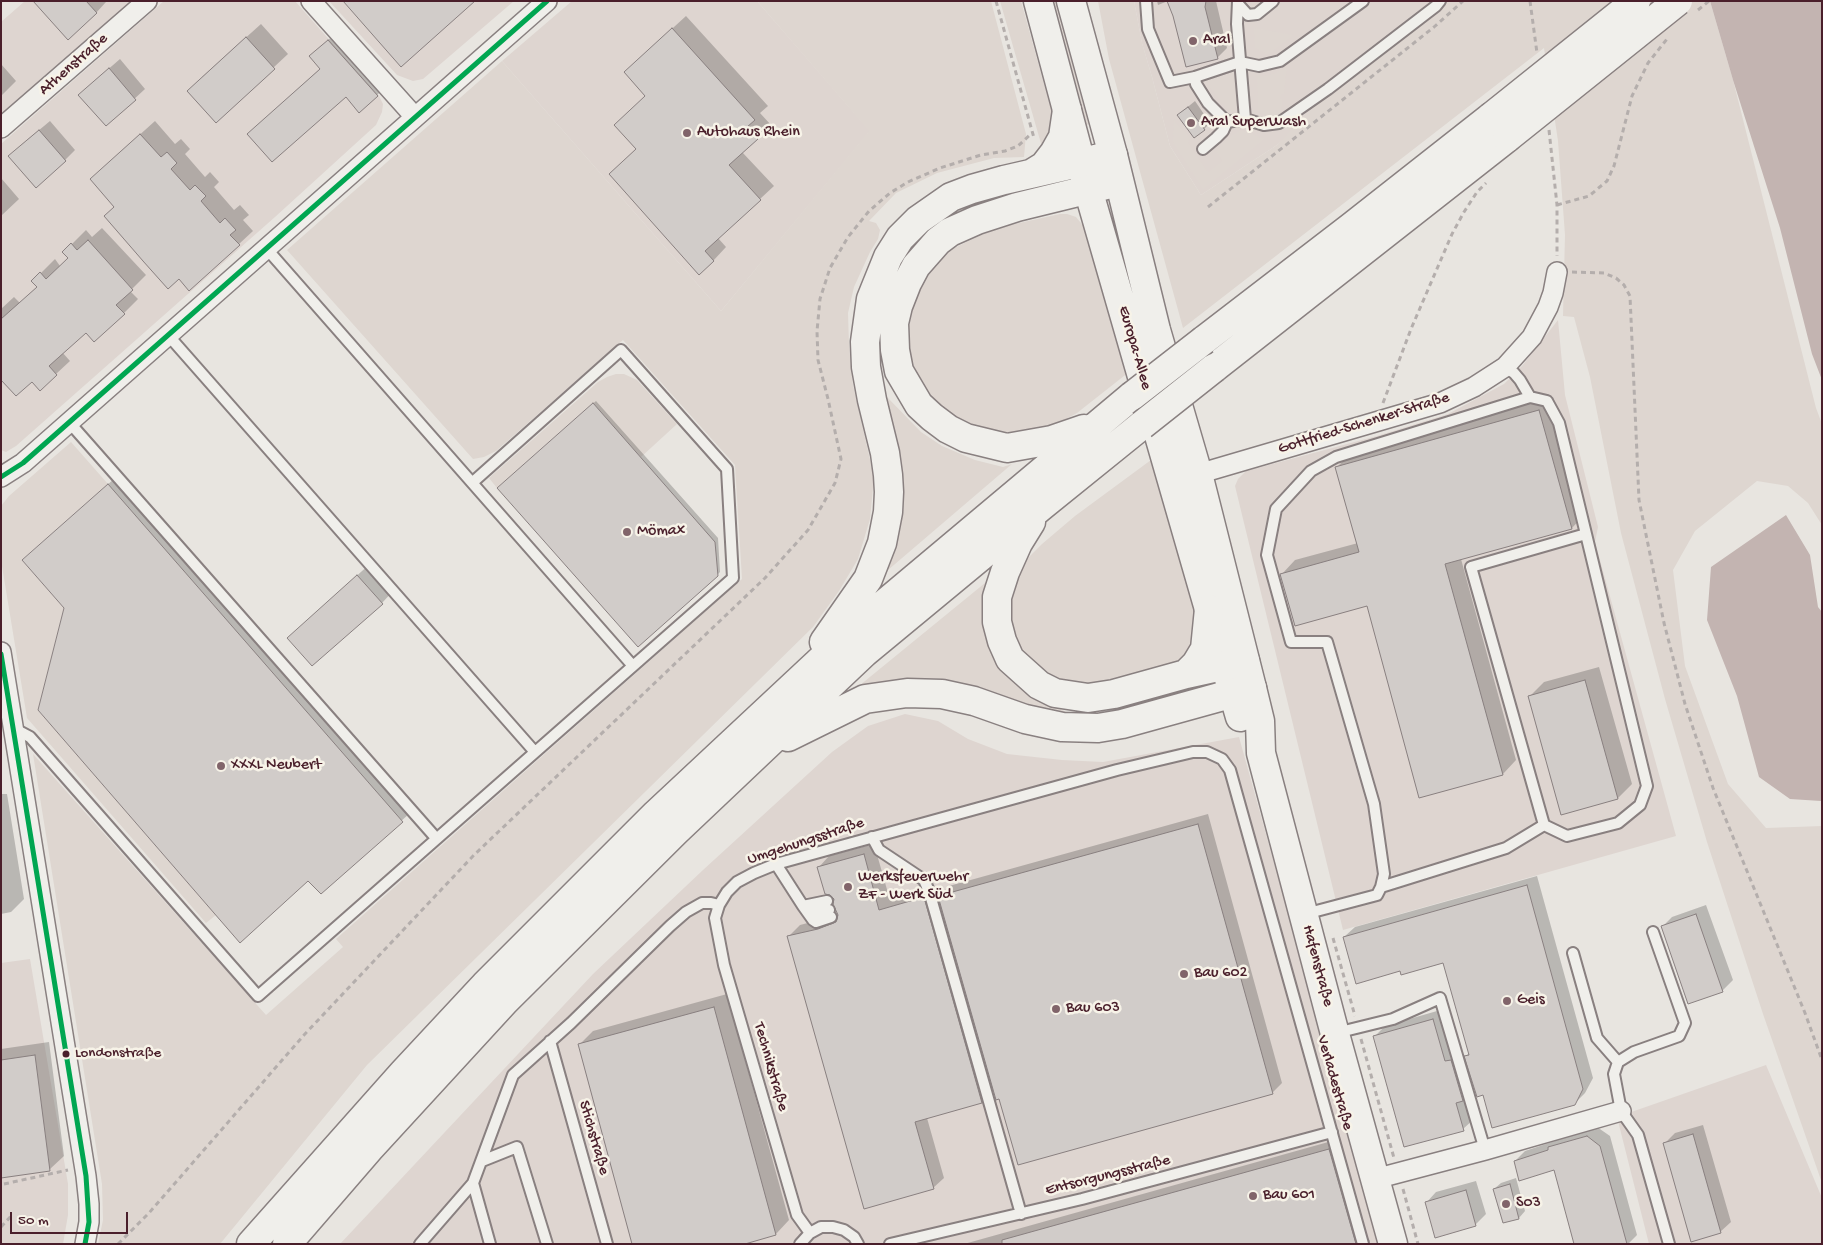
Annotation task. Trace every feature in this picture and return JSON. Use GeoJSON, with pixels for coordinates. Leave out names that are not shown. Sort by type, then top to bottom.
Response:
{"type":"FeatureCollection","features":[{"type":"Feature","properties":{"kind":"main road","name":"Europa-Allee"},"geometry":{"type":"LineString","coordinates":[[1038,1],[1085,176],[1209,609],[1235,663]]}},
{"type":"Feature","properties":{"kind":"main road","name":"Europa-Allee"},"geometry":{"type":"LineString","coordinates":[[1071,1],[1113,155],[1156,330],[1198,474],[1242,691]]}},
{"type":"Feature","properties":{"kind":"main road"},"geometry":{"type":"LineString","coordinates":[[287,1244],[369,1149],[505,1001],[605,900],[864,653],[1043,505],[1214,368],[1499,127],[1636,1]]}},
{"type":"Feature","properties":{"kind":"main road"},"geometry":{"type":"LineString","coordinates":[[252,1244],[385,1093],[485,985],[656,814],[853,630],[1132,396],[1351,227],[1499,127],[1678,1]]}},
{"type":"Feature","properties":{"kind":"main road"},"geometry":{"type":"LineString","coordinates":[[1031,174],[1044,166],[1063,137],[1067,110]]}},
{"type":"Feature","properties":{"kind":"main road"},"geometry":{"type":"LineString","coordinates":[[1099,423],[1052,440],[1007,448],[966,438],[932,417],[919,405],[899,371],[894,350],[894,323],[898,306],[916,266],[938,241],[950,232],[977,220],[1017,207],[1085,176],[1113,155]]}},
{"type":"Feature","properties":{"kind":"main road"},"geometry":{"type":"LineString","coordinates":[[792,686],[868,579],[882,543],[888,512],[888,475],[866,367],[865,342],[871,299],[879,275],[900,238],[918,220],[935,207],[951,197],[972,189],[1031,174],[1085,176],[1119,182]]}},
{"type":"Feature","properties":{"kind":"main road"},"geometry":{"type":"LineString","coordinates":[[1043,505],[1018,543],[1005,572],[997,598],[997,622],[1002,641],[1010,659],[1040,685],[1056,693],[1088,698],[1114,694],[1186,674],[1235,663]]}},
{"type":"Feature","properties":{"kind":"main road"},"geometry":{"type":"LineString","coordinates":[[1186,674],[1196,664],[1205,649],[1209,609]]}},
{"type":"Feature","properties":{"kind":"main road"},"geometry":{"type":"LineString","coordinates":[[754,756],[813,724],[865,699],[907,693],[942,694],[974,701],[1025,719],[1062,727],[1098,728],[1122,724],[1242,691]]}},
{"type":"Feature","properties":{"kind":"main road","name":"Hafenstraße"},"geometry":{"type":"LineString","coordinates":[[1242,691],[1243,727],[1261,753],[1312,912],[1386,1176],[1393,1244]]}},
{"type":"Feature","properties":{"kind":"street","name":"Athenstraße"},"geometry":{"type":"LineString","coordinates":[[1,128],[148,1]]}},
{"type":"Feature","properties":{"kind":"street"},"geometry":{"type":"LineString","coordinates":[[311,1],[415,116]]}},
{"type":"Feature","properties":{"kind":"street"},"geometry":{"type":"LineString","coordinates":[[1,477],[23,463],[547,1]]}},
{"type":"Feature","properties":{"kind":"street","name":"Gottfried-Schenker-Straße"},"geometry":{"type":"LineString","coordinates":[[1198,474],[1440,403],[1474,387],[1504,367],[1532,337],[1541,322],[1553,293],[1557,272]]}},
{"type":"Feature","properties":{"kind":"street"},"geometry":{"type":"LineString","coordinates":[[1,652],[86,1176],[89,1222],[85,1244]]}},
{"type":"Feature","properties":{"kind":"street"},"geometry":{"type":"LineString","coordinates":[[1386,1176],[1621,1111]]}},
{"type":"Feature","properties":{"kind":"lane"},"geometry":{"type":"LineString","coordinates":[[1082,1],[1086,16],[1088,60]]}},
{"type":"Feature","properties":{"kind":"lane"},"geometry":{"type":"LineString","coordinates":[[1146,1],[1148,29],[1170,82],[1195,77],[1240,62],[1260,66],[1280,61],[1363,1]]}},
{"type":"Feature","properties":{"kind":"lane"},"geometry":{"type":"LineString","coordinates":[[1238,2],[1248,15],[1256,14],[1274,1]]}},
{"type":"Feature","properties":{"kind":"lane"},"geometry":{"type":"LineString","coordinates":[[1226,122],[1245,119],[1264,125],[1279,123],[1328,89],[1440,1]]}},
{"type":"Feature","properties":{"kind":"lane"},"geometry":{"type":"LineString","coordinates":[[1238,2],[1237,24],[1245,119]]}},
{"type":"Feature","properties":{"kind":"lane"},"geometry":{"type":"LineString","coordinates":[[1195,77],[1196,84],[1208,102],[1226,122]]}},
{"type":"Feature","properties":{"kind":"lane"},"geometry":{"type":"LineString","coordinates":[[1203,149],[1223,131],[1226,122]]}},
{"type":"Feature","properties":{"kind":"lane"},"geometry":{"type":"LineString","coordinates":[[266,248],[633,666]]}},
{"type":"Feature","properties":{"kind":"lane"},"geometry":{"type":"LineString","coordinates":[[168,335],[534,751]]}},
{"type":"Feature","properties":{"kind":"lane"},"geometry":{"type":"LineString","coordinates":[[12,728],[30,737],[258,996],[534,751],[733,578],[727,469],[621,350],[472,482]]}},
{"type":"Feature","properties":{"kind":"lane"},"geometry":{"type":"LineString","coordinates":[[1504,367],[1514,373],[1530,397]]}},
{"type":"Feature","properties":{"kind":"lane"},"geometry":{"type":"LineString","coordinates":[[1312,912],[1377,895],[1384,874],[1374,804],[1327,642],[1291,642],[1267,555],[1276,509],[1311,471],[1336,456],[1530,397],[1547,401],[1559,423],[1586,534],[1647,786],[1640,805],[1618,823],[1567,836],[1544,825],[1471,567],[1586,534]]}},
{"type":"Feature","properties":{"kind":"lane"},"geometry":{"type":"LineString","coordinates":[[69,422],[436,838]]}},
{"type":"Feature","properties":{"kind":"lane","name":"Umgehungsstraße"},"geometry":{"type":"LineString","coordinates":[[718,905],[737,882],[754,872],[776,864],[1117,770],[1193,752],[1207,752],[1222,759]]}},
{"type":"Feature","properties":{"kind":"lane","name":"Verladestraße"},"geometry":{"type":"LineString","coordinates":[[1222,759],[1230,770],[1363,1244]]}},
{"type":"Feature","properties":{"kind":"lane"},"geometry":{"type":"LineString","coordinates":[[1381,886],[1506,848],[1544,825]]}},
{"type":"Feature","properties":{"kind":"lane"},"geometry":{"type":"LineString","coordinates":[[872,837],[879,850],[924,880],[929,890],[1021,1214]]}},
{"type":"Feature","properties":{"kind":"lane"},"geometry":{"type":"LineString","coordinates":[[776,864],[806,910],[813,920],[816,922],[829,909],[806,910]]}},
{"type":"Feature","properties":{"kind":"lane"},"geometry":{"type":"LineString","coordinates":[[420,1244],[473,1183],[512,1075],[571,1022],[686,912],[702,903],[718,905]]}},
{"type":"Feature","properties":{"kind":"lane","name":"Technikstraße"},"geometry":{"type":"LineString","coordinates":[[718,905],[715,918],[724,965],[797,1215],[810,1233]]}},
{"type":"Feature","properties":{"kind":"lane"},"geometry":{"type":"LineString","coordinates":[[1653,932],[1685,1023],[1679,1036],[1634,1052],[1618,1062],[1614,1074],[1621,1111],[1638,1135],[1669,1244]]}},
{"type":"Feature","properties":{"kind":"lane"},"geometry":{"type":"LineString","coordinates":[[1573,953],[1597,1038],[1618,1062]]}},
{"type":"Feature","properties":{"kind":"lane"},"geometry":{"type":"LineString","coordinates":[[1346,1031],[1393,1019],[1440,998],[1485,1150]]}},
{"type":"Feature","properties":{"kind":"lane","name":"Stichstraße"},"geometry":{"type":"LineString","coordinates":[[550,1041],[607,1244]]}},
{"type":"Feature","properties":{"kind":"lane","name":"Entsorgungsstraße"},"geometry":{"type":"LineString","coordinates":[[890,1244],[1082,1199],[1332,1132]]}},
{"type":"Feature","properties":{"kind":"lane"},"geometry":{"type":"LineString","coordinates":[[482,1161],[517,1147],[547,1244]]}},
{"type":"Feature","properties":{"kind":"lane"},"geometry":{"type":"LineString","coordinates":[[473,1183],[490,1244]]}},
{"type":"Feature","properties":{"kind":"lane"},"geometry":{"type":"LineString","coordinates":[[800,1244],[810,1233],[821,1227],[833,1227],[844,1230],[854,1236],[858,1244]]}},
{"type":"Feature","properties":{"kind":"path"},"geometry":{"type":"LineString","coordinates":[[996,1],[1034,138]]}},
{"type":"Feature","properties":{"kind":"path"},"geometry":{"type":"LineString","coordinates":[[1208,207],[1434,27],[1463,1]]}},
{"type":"Feature","properties":{"kind":"path"},"geometry":{"type":"LineString","coordinates":[[1530,1],[1537,54]]}},
{"type":"Feature","properties":{"kind":"path"},"geometry":{"type":"LineString","coordinates":[[1557,205],[1589,196],[1607,181],[1614,166],[1632,96],[1648,63],[1667,39],[1664,32]]}},
{"type":"Feature","properties":{"kind":"path"},"geometry":{"type":"LineString","coordinates":[[1549,122],[1550,153],[1557,205],[1557,272],[1604,273],[1616,278],[1624,285],[1630,296],[1639,500],[1664,623],[1680,686],[1713,788],[1784,961],[1822,1060]]}},
{"type":"Feature","properties":{"kind":"path"},"geometry":{"type":"LineString","coordinates":[[1377,420],[1411,329],[1452,234],[1473,199],[1489,180]]}},
{"type":"Feature","properties":{"kind":"path"},"geometry":{"type":"LineString","coordinates":[[1312,912],[1335,943],[1346,1031],[1386,1176],[1418,1244]]}},
{"type":"Feature","properties":{"kind":"path"},"geometry":{"type":"LineString","coordinates":[[4,1184],[69,1170]]}},
{"type":"Feature","properties":{"kind":"path"},"geometry":{"type":"LineString","coordinates":[[1,1227],[12,1215]]}},
{"type":"Feature","properties":{"kind":"shaded area"},"geometry":{"type":"Polygon","coordinates":[[[25,1],[135,1],[1,118],[1,22],[25,1]]]}},
{"type":"Feature","properties":{"kind":"shaded area"},"geometry":{"type":"Polygon","coordinates":[[[164,1],[295,1],[379,96],[383,104],[382,112],[376,125],[275,217],[16,446],[6,452],[1,450],[1,144],[164,1]]]}},
{"type":"Feature","properties":{"kind":"shaded area"},"geometry":{"type":"Polygon","coordinates":[[[329,1],[514,1],[423,79],[413,81],[397,75],[329,1]]]}},
{"type":"Feature","properties":{"kind":"shaded area"},"geometry":{"type":"Polygon","coordinates":[[[572,1],[757,1],[870,131],[721,311],[502,61],[572,1]]]}},
{"type":"Feature","properties":{"kind":"shaded area"},"geometry":{"type":"Polygon","coordinates":[[[757,1],[991,1],[1026,134],[1024,157],[994,158],[937,173],[896,193],[869,221],[876,223],[880,230],[878,239],[854,287],[848,313],[853,385],[874,477],[870,519],[858,559],[839,591],[813,627],[367,1065],[220,1244],[98,1244],[103,1220],[102,1184],[33,754],[266,1015],[343,947],[336,939],[742,579],[735,465],[623,340],[496,451],[484,457],[473,459],[287,250],[502,61],[721,311],[869,131],[757,1]]]}},
{"type":"Feature","properties":{"kind":"shaded area"},"geometry":{"type":"Polygon","coordinates":[[[1000,1],[1021,1],[1054,120],[1055,128],[1042,147],[1000,1]]]}},
{"type":"Feature","properties":{"kind":"shaded area"},"geometry":{"type":"Polygon","coordinates":[[[1050,1],[1062,1],[1095,122],[1084,126],[1050,1]]]}},
{"type":"Feature","properties":{"kind":"shaded area"},"geometry":{"type":"Polygon","coordinates":[[[1098,1],[1134,1],[1142,43],[1170,146],[1201,195],[1277,145],[1328,89],[1445,1],[1710,1],[1733,80],[1816,408],[1822,424],[1822,525],[1808,503],[1788,486],[1757,481],[1695,531],[1673,570],[1685,666],[1728,784],[1766,828],[1822,826],[1822,1183],[1763,1014],[1707,842],[1665,699],[1621,533],[1590,377],[1574,317],[1563,316],[1565,235],[1558,141],[1544,48],[1183,328],[1109,59],[1098,1]]]}},
{"type":"Feature","properties":{"kind":"shaded area"},"geometry":{"type":"Polygon","coordinates":[[[1134,1],[1457,1],[1277,145],[1201,195],[1170,146],[1142,43],[1134,1]]]}},
{"type":"Feature","properties":{"kind":"shaded area"},"geometry":{"type":"Polygon","coordinates":[[[1710,1],[1822,1],[1822,380],[1812,354],[1780,228],[1710,1]]]}},
{"type":"Feature","properties":{"kind":"shaded area"},"geometry":{"type":"Polygon","coordinates":[[[1254,28],[1294,35],[1268,55],[1255,48],[1254,28]]]}},
{"type":"Feature","properties":{"kind":"shaded area"},"geometry":{"type":"Polygon","coordinates":[[[1287,67],[1284,94],[1281,94],[1280,99],[1283,99],[1281,113],[1272,117],[1263,114],[1258,111],[1257,75],[1268,76],[1287,67]]]}},
{"type":"Feature","properties":{"kind":"shaded area"},"geometry":{"type":"Polygon","coordinates":[[[1231,72],[1236,73],[1239,94],[1238,106],[1235,111],[1229,112],[1210,88],[1209,81],[1213,77],[1231,72]]]}},
{"type":"Feature","properties":{"kind":"shaded area"},"geometry":{"type":"Polygon","coordinates":[[[1174,120],[1191,138],[1188,142],[1208,172],[1222,161],[1215,149],[1232,135],[1243,131],[1265,139],[1203,190],[1173,143],[1174,120]]]}},
{"type":"Feature","properties":{"kind":"shaded area"},"geometry":{"type":"Polygon","coordinates":[[[1060,214],[1076,217],[1090,234],[1129,372],[1077,413],[1051,427],[1003,436],[966,428],[921,391],[906,352],[907,313],[922,278],[944,253],[983,234],[1010,225],[1060,214]]]}},
{"type":"Feature","properties":{"kind":"shaded area"},"geometry":{"type":"Polygon","coordinates":[[[1558,320],[1565,395],[1598,527],[1595,542],[1676,836],[1343,930],[1235,486],[1238,479],[1246,471],[1377,436],[1448,414],[1504,384],[1522,366],[1558,320]]]}},
{"type":"Feature","properties":{"kind":"shaded area"},"geometry":{"type":"Polygon","coordinates":[[[616,374],[624,374],[637,380],[677,424],[641,457],[593,403],[497,488],[489,478],[598,382],[616,374]]]}},
{"type":"Feature","properties":{"kind":"shaded area"},"geometry":{"type":"Polygon","coordinates":[[[887,397],[921,432],[942,446],[975,460],[1003,467],[1012,464],[874,582],[886,569],[894,551],[903,513],[904,485],[887,397]]]}},
{"type":"Feature","properties":{"kind":"shaded area"},"geometry":{"type":"Polygon","coordinates":[[[71,442],[108,484],[22,560],[64,608],[38,710],[216,915],[206,923],[27,718],[1,560],[1,506],[9,496],[71,442]]]}},
{"type":"Feature","properties":{"kind":"shaded area"},"geometry":{"type":"Polygon","coordinates":[[[1151,460],[1201,624],[1189,663],[1112,687],[1051,683],[1011,640],[1009,591],[1024,562],[1042,544],[1075,516],[1151,460]]]}},
{"type":"Feature","properties":{"kind":"shaded area"},"geometry":{"type":"Polygon","coordinates":[[[1786,515],[1810,555],[1818,607],[1822,612],[1821,801],[1790,799],[1759,777],[1737,696],[1707,620],[1711,567],[1786,515]]]}},
{"type":"Feature","properties":{"kind":"shaded area"},"geometry":{"type":"Polygon","coordinates":[[[996,574],[1010,673],[1027,693],[1075,716],[854,690],[996,574]]]}},
{"type":"Feature","properties":{"kind":"shaded area"},"geometry":{"type":"Polygon","coordinates":[[[905,714],[938,721],[968,739],[1007,754],[1062,760],[1103,762],[1239,737],[1380,1244],[340,1244],[593,974],[703,870],[832,752],[868,726],[905,714]]]}},
{"type":"Feature","properties":{"kind":"shaded area"},"geometry":{"type":"Polygon","coordinates":[[[30,959],[68,1184],[68,1215],[63,1244],[1,1244],[1,963],[30,959]]]}},
{"type":"Feature","properties":{"kind":"shaded area"},"geometry":{"type":"Polygon","coordinates":[[[1766,1065],[1822,1198],[1822,1244],[1649,1244],[1617,1117],[1766,1065]]]}},
{"type":"Feature","properties":{"kind":"building"},"geometry":{"type":"Polygon","coordinates":[[[33,1],[86,1],[97,13],[68,40],[33,1]]]}},
{"type":"Feature","properties":{"kind":"building"},"geometry":{"type":"Polygon","coordinates":[[[343,1],[475,1],[401,67],[343,1]]]}},
{"type":"Feature","properties":{"kind":"building"},"geometry":{"type":"Polygon","coordinates":[[[1167,1],[1206,1],[1205,7],[1218,59],[1186,67],[1173,16],[1167,1]]]}},
{"type":"Feature","properties":{"kind":"building","name":"Autohaus Rhein"},"geometry":{"type":"Polygon","coordinates":[[[672,28],[755,120],[747,127],[758,139],[729,165],[761,200],[705,251],[714,261],[699,275],[609,174],[636,149],[614,125],[645,96],[624,72],[672,28]]]}},
{"type":"Feature","properties":{"kind":"building"},"geometry":{"type":"Polygon","coordinates":[[[246,37],[275,69],[216,123],[187,91],[246,37]]]}},
{"type":"Feature","properties":{"kind":"building"},"geometry":{"type":"Polygon","coordinates":[[[328,40],[378,96],[359,113],[346,97],[272,162],[247,134],[320,69],[309,56],[328,40]]]}},
{"type":"Feature","properties":{"kind":"building"},"geometry":{"type":"Polygon","coordinates":[[[109,68],[136,100],[106,126],[78,95],[109,68]]]}},
{"type":"Feature","properties":{"kind":"building","name":"Aral SuperWash"},"geometry":{"type":"Polygon","coordinates":[[[1188,107],[1205,130],[1194,138],[1177,115],[1188,107]]]}},
{"type":"Feature","properties":{"kind":"building"},"geometry":{"type":"Polygon","coordinates":[[[39,130],[66,161],[36,188],[8,156],[39,130]]]}},
{"type":"Feature","properties":{"kind":"building"},"geometry":{"type":"Polygon","coordinates":[[[140,134],[161,157],[167,152],[177,163],[171,169],[190,190],[195,185],[206,196],[201,201],[220,223],[225,218],[236,230],[230,235],[240,245],[189,291],[179,279],[168,289],[143,261],[104,216],[114,207],[90,179],[140,134]]]}},
{"type":"Feature","properties":{"kind":"building"},"geometry":{"type":"Polygon","coordinates":[[[88,240],[133,290],[116,305],[125,314],[94,342],[86,333],[49,366],[57,375],[40,391],[32,382],[16,396],[1,380],[1,319],[37,287],[31,281],[40,272],[46,279],[68,258],[62,252],[71,243],[77,250],[88,240]]]}},
{"type":"Feature","properties":{"kind":"building"},"geometry":{"type":"Polygon","coordinates":[[[593,403],[715,542],[718,576],[638,647],[497,488],[593,403]]]}},
{"type":"Feature","properties":{"kind":"building"},"geometry":{"type":"Polygon","coordinates":[[[1539,410],[1572,529],[1445,564],[1503,775],[1419,798],[1367,606],[1295,626],[1280,574],[1359,552],[1335,467],[1539,410]]]}},
{"type":"Feature","properties":{"kind":"building","name":"XXXL Neubert"},"geometry":{"type":"Polygon","coordinates":[[[108,484],[403,822],[321,894],[308,881],[240,943],[38,710],[64,608],[22,560],[108,484]]]}},
{"type":"Feature","properties":{"kind":"building"},"geometry":{"type":"Polygon","coordinates":[[[357,575],[383,604],[312,666],[287,638],[357,575]]]}},
{"type":"Feature","properties":{"kind":"building"},"geometry":{"type":"Polygon","coordinates":[[[1585,680],[1618,799],[1561,815],[1528,696],[1585,680]]]}},
{"type":"Feature","properties":{"kind":"building"},"geometry":{"type":"Polygon","coordinates":[[[1198,824],[1273,1094],[1018,1165],[999,1099],[996,1100],[938,896],[1198,824]]]}},
{"type":"Feature","properties":{"kind":"building"},"geometry":{"type":"Polygon","coordinates":[[[864,854],[879,910],[924,897],[982,1103],[915,1122],[934,1189],[864,1209],[787,936],[818,929],[836,922],[838,915],[833,904],[834,899],[830,895],[825,894],[817,867],[864,854]]]}},
{"type":"Feature","properties":{"kind":"building","name":"Geis"},"geometry":{"type":"Polygon","coordinates":[[[1527,885],[1583,1089],[1575,1105],[1492,1128],[1483,1095],[1477,1097],[1464,1056],[1469,1055],[1443,963],[1401,975],[1400,971],[1356,984],[1343,937],[1527,885]]]}},
{"type":"Feature","properties":{"kind":"building"},"geometry":{"type":"Polygon","coordinates":[[[1696,914],[1723,992],[1688,1004],[1661,926],[1696,914]]]}},
{"type":"Feature","properties":{"kind":"building"},"geometry":{"type":"Polygon","coordinates":[[[714,1007],[776,1235],[745,1244],[632,1244],[578,1044],[714,1007]]]}},
{"type":"Feature","properties":{"kind":"building"},"geometry":{"type":"Polygon","coordinates":[[[1433,1019],[1445,1061],[1451,1060],[1463,1101],[1456,1103],[1464,1131],[1404,1147],[1373,1036],[1433,1019]]]}},
{"type":"Feature","properties":{"kind":"building"},"geometry":{"type":"Polygon","coordinates":[[[35,1055],[50,1171],[1,1178],[1,1060],[35,1055]]]}},
{"type":"Feature","properties":{"kind":"building"},"geometry":{"type":"Polygon","coordinates":[[[1693,1134],[1721,1233],[1691,1242],[1663,1143],[1693,1134]]]}},
{"type":"Feature","properties":{"kind":"building"},"geometry":{"type":"Polygon","coordinates":[[[1587,1136],[1600,1146],[1627,1244],[1574,1244],[1554,1170],[1519,1181],[1514,1161],[1548,1150],[1548,1147],[1587,1136]]]}},
{"type":"Feature","properties":{"kind":"building","name":"Bau 601"},"geometry":{"type":"Polygon","coordinates":[[[1329,1149],[1356,1244],[1002,1244],[1002,1240],[1329,1149]]]}},
{"type":"Feature","properties":{"kind":"building","name":"S03"},"geometry":{"type":"Polygon","coordinates":[[[1510,1184],[1519,1219],[1503,1223],[1493,1189],[1510,1184]]]}},
{"type":"Feature","properties":{"kind":"building"},"geometry":{"type":"Polygon","coordinates":[[[1466,1190],[1476,1226],[1435,1238],[1425,1202],[1466,1190]]]}},
{"type":"Feature","properties":{"kind":"transit line"},"geometry":{"type":"LineString","coordinates":[[1,477],[23,463],[547,1]]}},
{"type":"Feature","properties":{"kind":"transit line"},"geometry":{"type":"LineString","coordinates":[[1,654],[86,1176],[89,1222],[85,1244]]}},
{"type":"Feature","properties":{"kind":"place","name":"Aral"},"geometry":{"type":"Point","coordinates":[1193,41]}},
{"type":"Feature","properties":{"kind":"place","name":"Aral SuperWash"},"geometry":{"type":"Point","coordinates":[1191,123]}},
{"type":"Feature","properties":{"kind":"place","name":"Autohaus Rhein"},"geometry":{"type":"Point","coordinates":[687,133]}},
{"type":"Feature","properties":{"kind":"place","name":"Mömax"},"geometry":{"type":"Point","coordinates":[627,532]}},
{"type":"Feature","properties":{"kind":"place","name":"XXXL Neubert"},"geometry":{"type":"Point","coordinates":[221,766]}},
{"type":"Feature","properties":{"kind":"place","name":"Werksfeuerwehr ZF - Werk Süd"},"geometry":{"type":"Point","coordinates":[848,887]}},
{"type":"Feature","properties":{"kind":"place","name":"Bau 602"},"geometry":{"type":"Point","coordinates":[1184,974]}},
{"type":"Feature","properties":{"kind":"place","name":"Geis"},"geometry":{"type":"Point","coordinates":[1507,1001]}},
{"type":"Feature","properties":{"kind":"place","name":"Bau 603"},"geometry":{"type":"Point","coordinates":[1056,1009]}},
{"type":"Feature","properties":{"kind":"place","name":"Londonstraße"},"geometry":{"type":"Point","coordinates":[66,1054]}},
{"type":"Feature","properties":{"kind":"place","name":"Bau 601"},"geometry":{"type":"Point","coordinates":[1253,1196]}},
{"type":"Feature","properties":{"kind":"place","name":"S03"},"geometry":{"type":"Point","coordinates":[1506,1204]}}]}
